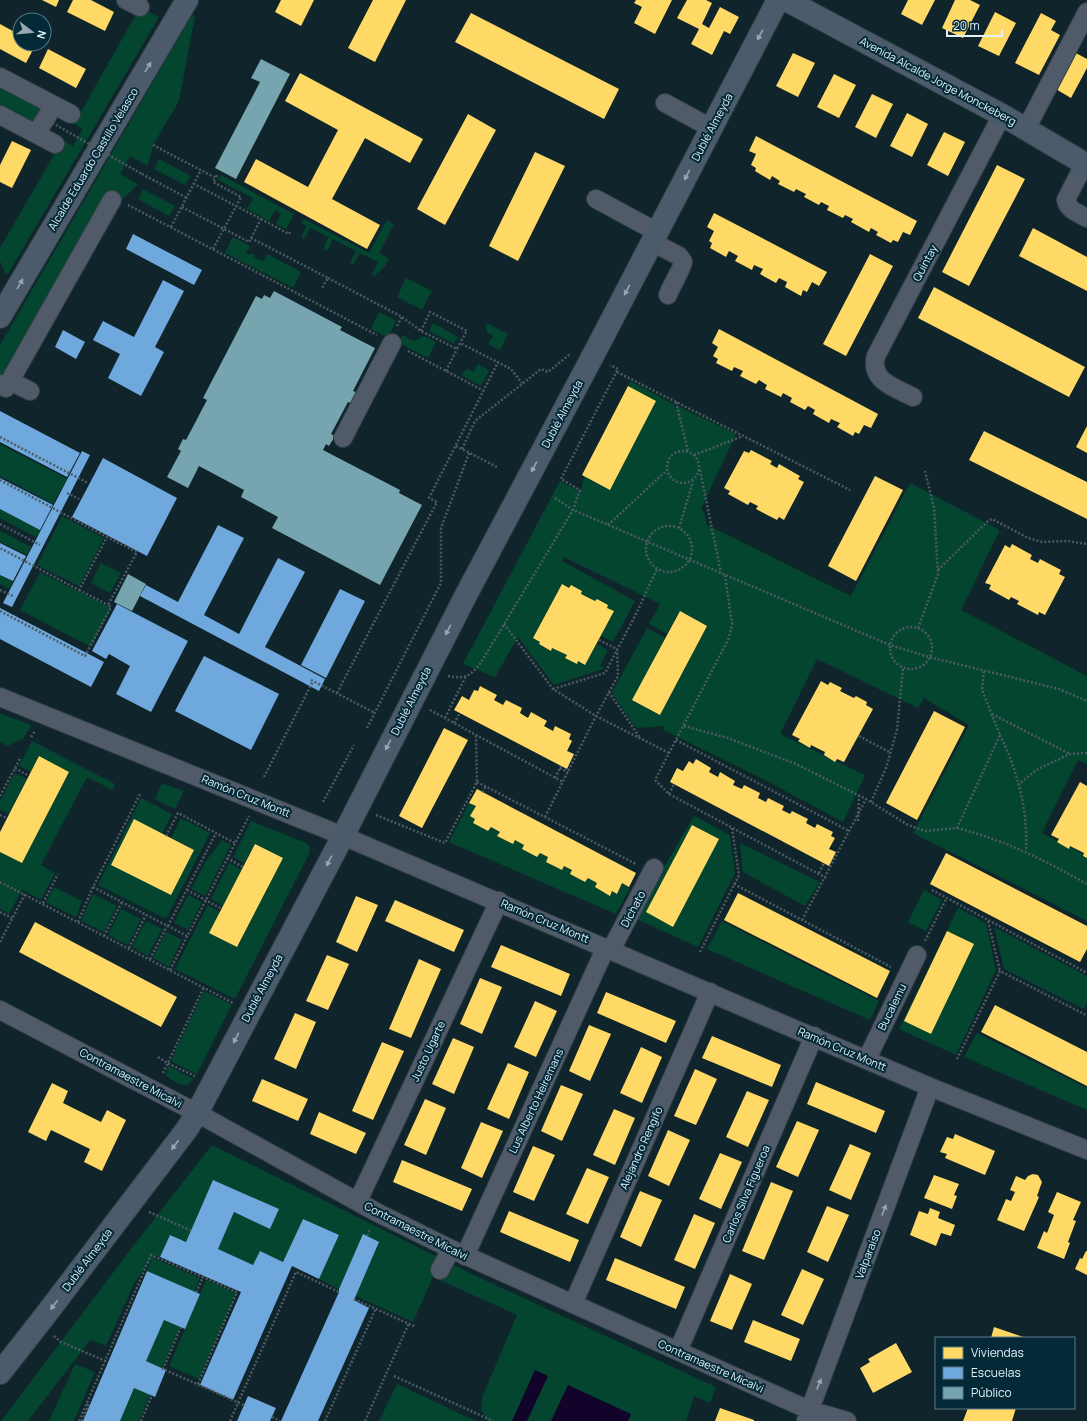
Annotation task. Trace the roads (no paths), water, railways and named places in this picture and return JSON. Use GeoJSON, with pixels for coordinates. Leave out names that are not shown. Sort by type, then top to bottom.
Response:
{"type":"FeatureCollection","features":[{"type":"Feature","properties":{"kind":"main road","name":"Alcalde Eduardo Castillo Velasco"},"geometry":{"type":"LineString","coordinates":[[0,317],[188,0]]}},
{"type":"Feature","properties":{"kind":"main road","name":"Dublé Almeyda"},"geometry":{"type":"LineString","coordinates":[[0,1373],[44,1318],[186,1130],[197,1113],[343,836],[466,595],[778,0]]}},
{"type":"Feature","properties":{"kind":"main road","name":"Avenida Alcalde Jorge Monckeberg"},"geometry":{"type":"LineString","coordinates":[[786,0],[1002,114],[1086,164]]}},
{"type":"Feature","properties":{"kind":"street"},"geometry":{"type":"LineString","coordinates":[[1026,129],[1087,12]]}},
{"type":"Feature","properties":{"kind":"street"},"geometry":{"type":"LineString","coordinates":[[0,77],[51,113],[71,114]]}},
{"type":"Feature","properties":{"kind":"street"},"geometry":{"type":"LineString","coordinates":[[666,103],[711,128]]}},
{"type":"Feature","properties":{"kind":"street"},"geometry":{"type":"LineString","coordinates":[[36,134],[51,113]]}},
{"type":"Feature","properties":{"kind":"street","name":"Quintay"},"geometry":{"type":"LineString","coordinates":[[913,397],[879,378],[875,369],[876,356],[1002,114]]}},
{"type":"Feature","properties":{"kind":"street"},"geometry":{"type":"LineString","coordinates":[[0,115],[55,144]]}},
{"type":"Feature","properties":{"kind":"street"},"geometry":{"type":"LineString","coordinates":[[1086,164],[1066,200],[1067,206],[1073,211],[1087,218]]}},
{"type":"Feature","properties":{"kind":"street"},"geometry":{"type":"LineString","coordinates":[[596,199],[655,237],[679,256],[683,264],[668,295]]}},
{"type":"Feature","properties":{"kind":"street"},"geometry":{"type":"LineString","coordinates":[[30,391],[5,383],[119,202]]}},
{"type":"Feature","properties":{"kind":"street"},"geometry":{"type":"LineString","coordinates":[[343,438],[392,343]]}},
{"type":"Feature","properties":{"kind":"street","name":"Ramón Cruz Montt"},"geometry":{"type":"LineString","coordinates":[[0,697],[499,901],[930,1087],[1087,1150]]}},
{"type":"Feature","properties":{"kind":"street","name":"Dichato"},"geometry":{"type":"LineString","coordinates":[[609,948],[648,867]]}},
{"type":"Feature","properties":{"kind":"street","name":"Justo Ugarte"},"geometry":{"type":"LineString","coordinates":[[358,1201],[499,901]]}},
{"type":"Feature","properties":{"kind":"street","name":"Lus Alberto Heiremans"},"geometry":{"type":"LineString","coordinates":[[440,1270],[458,1252],[609,948]]}},
{"type":"Feature","properties":{"kind":"street","name":"Bucalemu"},"geometry":{"type":"LineString","coordinates":[[867,1059],[917,955]]}},
{"type":"Feature","properties":{"kind":"street","name":"Alejandro Rengifo"},"geometry":{"type":"LineString","coordinates":[[573,1304],[710,992]]}},
{"type":"Feature","properties":{"kind":"street","name":"Contramaestre Micalvi"},"geometry":{"type":"LineString","coordinates":[[0,1010],[197,1113],[358,1201],[458,1252],[678,1351],[808,1415],[847,1421]]}},
{"type":"Feature","properties":{"kind":"street","name":"Carlos Silva Figueroa"},"geometry":{"type":"LineString","coordinates":[[678,1351],[814,1036]]}},
{"type":"Feature","properties":{"kind":"street","name":"Valparaíso"},"geometry":{"type":"LineString","coordinates":[[808,1415],[930,1087]]}}]}
